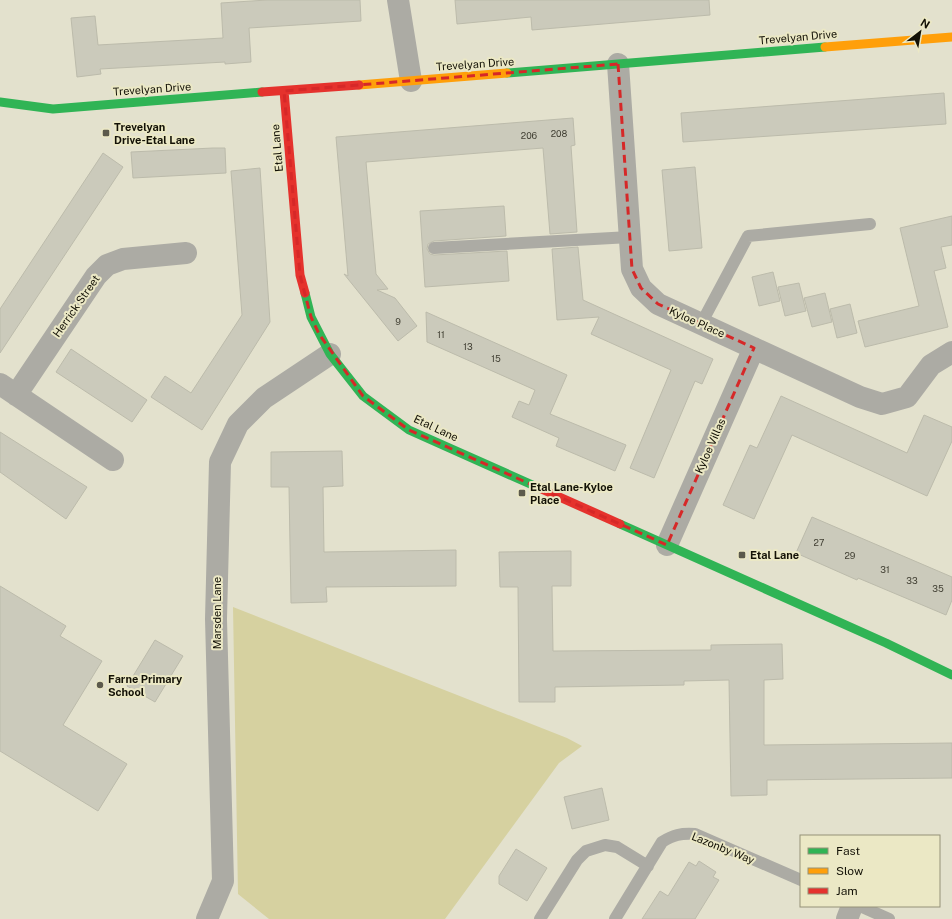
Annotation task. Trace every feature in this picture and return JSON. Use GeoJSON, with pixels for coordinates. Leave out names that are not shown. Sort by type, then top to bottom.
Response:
{"type":"FeatureCollection","features":[{"type":"Feature","properties":{"kind":"street"},"geometry":{"type":"LineString","coordinates":[[398,0],[411,81]]}},
{"type":"Feature","properties":{"kind":"street","name":"Trevelyan Drive"},"geometry":{"type":"LineString","coordinates":[[0,102],[53,109],[952,37]]}},
{"type":"Feature","properties":{"kind":"street","name":"Kyloe Place"},"geometry":{"type":"LineString","coordinates":[[618,64],[632,269],[641,288],[658,304],[860,397],[882,404],[907,397],[931,365],[952,352]]}},
{"type":"Feature","properties":{"kind":"street","name":"Etal Lane"},"geometry":{"type":"LineString","coordinates":[[284,91],[300,275],[311,317],[330,354],[363,396],[409,430],[886,642],[952,675]]}},
{"type":"Feature","properties":{"kind":"street","name":"Herrick Street"},"geometry":{"type":"LineString","coordinates":[[113,460],[8,390],[96,276],[107,264],[123,259],[186,253]]}},
{"type":"Feature","properties":{"kind":"street","name":"Kyloe Villas"},"geometry":{"type":"LineString","coordinates":[[668,545],[754,348]]}},
{"type":"Feature","properties":{"kind":"street","name":"Marsden Lane"},"geometry":{"type":"LineString","coordinates":[[207,919],[223,881],[216,619],[220,462],[238,424],[264,398],[330,354]]}},
{"type":"Feature","properties":{"kind":"street"},"geometry":{"type":"LineString","coordinates":[[847,919],[852,907]]}},
{"type":"Feature","properties":{"kind":"lane"},"geometry":{"type":"LineString","coordinates":[[700,324],[748,236],[870,224]]}},
{"type":"Feature","properties":{"kind":"lane"},"geometry":{"type":"LineString","coordinates":[[434,248],[630,237]]}},
{"type":"Feature","properties":{"kind":"lane","name":"Lazonby Way"},"geometry":{"type":"LineString","coordinates":[[615,919],[662,842],[672,835],[683,833],[695,834],[800,880]]}},
{"type":"Feature","properties":{"kind":"lane"},"geometry":{"type":"LineString","coordinates":[[540,919],[577,860],[586,851],[605,845],[617,847],[648,866]]}},
{"type":"Feature","properties":{"kind":"lane"},"geometry":{"type":"LineString","coordinates":[[862,907],[889,919]]}},
{"type":"Feature","properties":{"kind":"highlighted area"},"geometry":{"type":"Polygon","coordinates":[[[618,64],[632,269],[641,288],[658,304],[754,348],[667,545],[409,430],[363,396],[319,334],[311,317],[300,275],[284,91],[618,64]]]}},
{"type":"Feature","properties":{"kind":"shaded area"},"geometry":{"type":"Polygon","coordinates":[[[233,607],[567,738],[582,746],[559,763],[445,919],[269,919],[238,894],[233,607]]]}},
{"type":"Feature","properties":{"kind":"building"},"geometry":{"type":"Polygon","coordinates":[[[267,0],[360,0],[361,21],[249,28],[251,62],[225,64],[225,62],[100,69],[101,74],[77,77],[71,18],[95,16],[98,45],[223,38],[221,3],[267,0]]]}},
{"type":"Feature","properties":{"kind":"building"},"geometry":{"type":"Polygon","coordinates":[[[455,0],[709,0],[710,15],[532,30],[531,17],[457,24],[455,0]]]}},
{"type":"Feature","properties":{"kind":"building"},"geometry":{"type":"Polygon","coordinates":[[[944,93],[946,124],[683,142],[681,113],[944,93]]]}},
{"type":"Feature","properties":{"kind":"building"},"geometry":{"type":"Polygon","coordinates":[[[573,118],[575,145],[571,146],[577,232],[550,234],[543,148],[366,162],[376,274],[388,289],[377,290],[395,298],[417,326],[398,341],[344,274],[348,276],[336,137],[573,118]]]}},
{"type":"Feature","properties":{"kind":"building"},"geometry":{"type":"Polygon","coordinates":[[[225,148],[226,173],[133,178],[131,152],[225,148]]]}},
{"type":"Feature","properties":{"kind":"building"},"geometry":{"type":"Polygon","coordinates":[[[103,153],[123,167],[0,353],[0,309],[103,153]]]}},
{"type":"Feature","properties":{"kind":"building"},"geometry":{"type":"Polygon","coordinates":[[[695,167],[702,248],[669,251],[662,170],[695,167]]]}},
{"type":"Feature","properties":{"kind":"building"},"geometry":{"type":"Polygon","coordinates":[[[260,168],[270,322],[202,430],[151,397],[165,376],[191,393],[242,315],[231,171],[260,168]]]}},
{"type":"Feature","properties":{"kind":"building"},"geometry":{"type":"Polygon","coordinates":[[[504,206],[506,236],[434,241],[428,244],[427,249],[430,254],[434,255],[507,251],[509,281],[425,287],[420,211],[504,206]]]}},
{"type":"Feature","properties":{"kind":"building"},"geometry":{"type":"Polygon","coordinates":[[[952,216],[952,245],[941,247],[946,268],[934,271],[948,327],[865,347],[858,321],[919,306],[900,228],[952,216]]]}},
{"type":"Feature","properties":{"kind":"building"},"geometry":{"type":"Polygon","coordinates":[[[578,247],[583,300],[713,359],[702,384],[695,381],[654,478],[630,468],[671,370],[591,334],[599,317],[557,320],[552,249],[578,247]]]}},
{"type":"Feature","properties":{"kind":"building"},"geometry":{"type":"Polygon","coordinates":[[[773,272],[780,301],[759,306],[752,277],[773,272]]]}},
{"type":"Feature","properties":{"kind":"building"},"geometry":{"type":"Polygon","coordinates":[[[799,283],[806,311],[785,316],[778,287],[799,283]]]}},
{"type":"Feature","properties":{"kind":"building"},"geometry":{"type":"Polygon","coordinates":[[[825,293],[832,322],[812,327],[804,298],[825,293]]]}},
{"type":"Feature","properties":{"kind":"building"},"geometry":{"type":"Polygon","coordinates":[[[850,304],[857,333],[837,338],[830,309],[850,304]]]}},
{"type":"Feature","properties":{"kind":"building"},"geometry":{"type":"Polygon","coordinates":[[[426,312],[567,375],[550,414],[626,445],[615,471],[556,446],[559,438],[512,417],[519,401],[529,405],[535,390],[427,342],[426,312]]]}},
{"type":"Feature","properties":{"kind":"building"},"geometry":{"type":"Polygon","coordinates":[[[71,349],[147,400],[132,422],[56,372],[71,349]]]}},
{"type":"Feature","properties":{"kind":"building"},"geometry":{"type":"Polygon","coordinates":[[[781,396],[907,453],[924,415],[952,427],[952,441],[927,496],[792,435],[754,519],[723,505],[750,445],[757,448],[781,396]]]}},
{"type":"Feature","properties":{"kind":"building"},"geometry":{"type":"Polygon","coordinates":[[[0,432],[87,487],[66,519],[0,472],[0,432]]]}},
{"type":"Feature","properties":{"kind":"building"},"geometry":{"type":"Polygon","coordinates":[[[342,451],[343,486],[323,487],[324,552],[456,550],[456,586],[326,587],[327,602],[291,603],[289,487],[271,487],[271,452],[342,451]]]}},
{"type":"Feature","properties":{"kind":"building"},"geometry":{"type":"Polygon","coordinates":[[[812,517],[952,577],[952,600],[946,615],[858,578],[857,580],[796,553],[812,517]]]}},
{"type":"Feature","properties":{"kind":"building"},"geometry":{"type":"Polygon","coordinates":[[[571,551],[571,586],[552,586],[553,651],[711,650],[711,645],[782,644],[783,679],[764,680],[764,745],[952,743],[952,778],[767,780],[767,795],[731,796],[729,680],[684,681],[684,685],[555,687],[555,702],[519,702],[518,587],[500,587],[499,552],[571,551]]]}},
{"type":"Feature","properties":{"kind":"building"},"geometry":{"type":"Polygon","coordinates":[[[0,586],[66,626],[60,636],[102,661],[63,725],[127,764],[98,811],[0,751],[0,586]]]}},
{"type":"Feature","properties":{"kind":"building"},"geometry":{"type":"Polygon","coordinates":[[[155,640],[183,656],[155,702],[127,686],[155,640]]]}},
{"type":"Feature","properties":{"kind":"building"},"geometry":{"type":"Polygon","coordinates":[[[602,788],[609,820],[572,829],[564,797],[602,788]]]}},
{"type":"Feature","properties":{"kind":"building"},"geometry":{"type":"Polygon","coordinates":[[[516,849],[547,868],[527,901],[499,884],[499,876],[516,849]]]}},
{"type":"Feature","properties":{"kind":"building"},"geometry":{"type":"Polygon","coordinates":[[[699,861],[716,872],[713,877],[719,880],[695,919],[642,919],[660,891],[668,896],[689,862],[696,866],[699,861]]]}},
{"type":"Feature","properties":{"kind":"traffic: fast"},"geometry":{"type":"LineString","coordinates":[[507,73],[825,47]]}},
{"type":"Feature","properties":{"kind":"traffic: fast"},"geometry":{"type":"LineString","coordinates":[[0,102],[53,109],[262,92]]}},
{"type":"Feature","properties":{"kind":"traffic: fast"},"geometry":{"type":"LineString","coordinates":[[305,293],[311,317],[330,354],[363,396],[409,430],[537,487]]}},
{"type":"Feature","properties":{"kind":"traffic: fast"},"geometry":{"type":"LineString","coordinates":[[620,524],[886,643],[952,675]]}},
{"type":"Feature","properties":{"kind":"traffic: slow"},"geometry":{"type":"LineString","coordinates":[[825,47],[952,37]]}},
{"type":"Feature","properties":{"kind":"traffic: slow"},"geometry":{"type":"LineString","coordinates":[[359,85],[507,73]]}},
{"type":"Feature","properties":{"kind":"traffic: jam"},"geometry":{"type":"LineString","coordinates":[[262,92],[359,85]]}},
{"type":"Feature","properties":{"kind":"traffic: jam"},"geometry":{"type":"LineString","coordinates":[[284,91],[300,275],[305,293]]}},
{"type":"Feature","properties":{"kind":"traffic: jam"},"geometry":{"type":"LineString","coordinates":[[537,487],[620,524]]}},
{"type":"Feature","properties":{"kind":"place","name":"Trevelyan Drive-Etal Lane"},"geometry":{"type":"Point","coordinates":[106,133]}},
{"type":"Feature","properties":{"kind":"place","name":"Etal Lane-Kyloe Place"},"geometry":{"type":"Point","coordinates":[522,493]}},
{"type":"Feature","properties":{"kind":"place","name":"Etal Lane"},"geometry":{"type":"Point","coordinates":[742,555]}},
{"type":"Feature","properties":{"kind":"place","name":"Farne Primary School"},"geometry":{"type":"Point","coordinates":[100,685]}}]}
